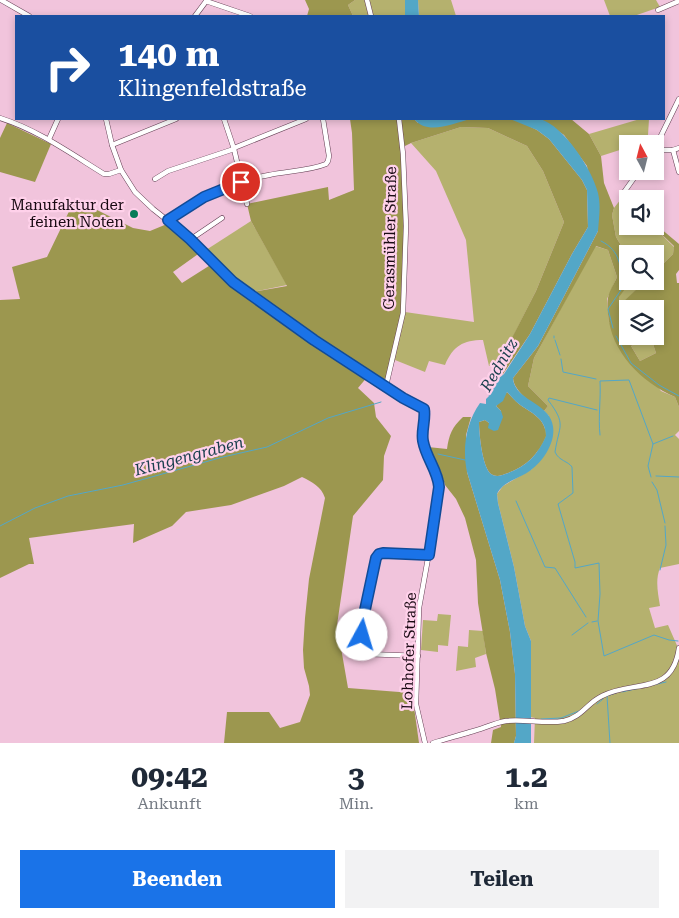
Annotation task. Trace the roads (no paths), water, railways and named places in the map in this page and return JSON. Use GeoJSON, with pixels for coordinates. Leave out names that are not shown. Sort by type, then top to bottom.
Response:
{"type":"FeatureCollection","features":[{"type":"Feature","properties":{"kind":"street"},"geometry":{"type":"LineString","coordinates":[[1,0],[27,15]]}},
{"type":"Feature","properties":{"kind":"street"},"geometry":{"type":"LineString","coordinates":[[367,0],[371,15]]}},
{"type":"Feature","properties":{"kind":"street"},"geometry":{"type":"LineString","coordinates":[[196,15],[207,1],[247,15]]}},
{"type":"Feature","properties":{"kind":"street"},"geometry":{"type":"LineString","coordinates":[[658,10],[670,2],[679,2]]}},
{"type":"Feature","properties":{"kind":"street"},"geometry":{"type":"LineString","coordinates":[[662,135],[679,99]]}},
{"type":"Feature","properties":{"kind":"street"},"geometry":{"type":"LineString","coordinates":[[0,118],[21,125],[49,139],[104,174],[121,170]]}},
{"type":"Feature","properties":{"kind":"street"},"geometry":{"type":"LineString","coordinates":[[49,139],[58,120]]}},
{"type":"Feature","properties":{"kind":"street"},"geometry":{"type":"LineString","coordinates":[[106,120],[112,145],[121,170],[135,192],[190,239],[233,282],[310,338],[386,386]]}},
{"type":"Feature","properties":{"kind":"street"},"geometry":{"type":"LineString","coordinates":[[112,145],[174,120]]}},
{"type":"Feature","properties":{"kind":"street"},"geometry":{"type":"LineString","coordinates":[[224,120],[234,148],[247,204]]}},
{"type":"Feature","properties":{"kind":"street"},"geometry":{"type":"LineString","coordinates":[[156,179],[168,171],[234,148],[304,120]]}},
{"type":"Feature","properties":{"kind":"street"},"geometry":{"type":"LineString","coordinates":[[168,220],[204,197],[241,182],[275,173],[322,166],[328,162],[329,156],[322,120]]}},
{"type":"Feature","properties":{"kind":"street","name":"Gerasmühler Straße"},"geometry":{"type":"LineString","coordinates":[[386,386],[403,313],[406,226],[403,154],[399,120]]}},
{"type":"Feature","properties":{"kind":"street"},"geometry":{"type":"LineString","coordinates":[[664,150],[679,148]]}},
{"type":"Feature","properties":{"kind":"street"},"geometry":{"type":"LineString","coordinates":[[673,150],[679,172]]}},
{"type":"Feature","properties":{"kind":"street"},"geometry":{"type":"LineString","coordinates":[[190,239],[222,218]]}},
{"type":"Feature","properties":{"kind":"street","name":"Lohhofer Straße"},"geometry":{"type":"LineString","coordinates":[[386,386],[424,409],[423,440],[427,456],[439,480],[429,555],[419,608],[416,704],[425,743]]}},
{"type":"Feature","properties":{"kind":"street"},"geometry":{"type":"LineString","coordinates":[[418,656],[366,654],[362,650],[363,619],[376,558],[379,554],[429,555]]}},
{"type":"Feature","properties":{"kind":"street"},"geometry":{"type":"LineString","coordinates":[[433,743],[507,721],[564,721],[585,711],[595,700],[603,695],[660,680],[669,675],[677,660],[679,648]]}},
{"type":"Feature","properties":{"kind":"water"},"geometry":{"type":"Polygon","coordinates":[[[405,0],[418,0],[419,15],[405,15],[405,0]]]}},
{"type":"Feature","properties":{"kind":"water"},"geometry":{"type":"Polygon","coordinates":[[[415,120],[467,120],[433,128],[420,124],[415,120]]]}},
{"type":"Feature","properties":{"kind":"water"},"geometry":{"type":"Polygon","coordinates":[[[512,120],[542,120],[549,123],[567,139],[590,172],[595,183],[600,212],[598,231],[538,346],[513,378],[514,385],[522,395],[540,407],[549,416],[553,430],[550,446],[537,465],[527,473],[503,486],[497,494],[525,626],[531,641],[531,743],[514,743],[516,736],[515,674],[510,632],[500,580],[467,472],[465,445],[468,427],[475,411],[480,403],[486,404],[486,399],[489,396],[487,391],[504,374],[530,334],[588,227],[587,190],[582,180],[549,139],[537,130],[512,120]],[[507,392],[503,401],[496,406],[501,411],[503,417],[498,430],[494,431],[488,428],[489,423],[485,420],[479,422],[480,441],[485,464],[491,474],[496,476],[519,468],[530,460],[546,436],[541,420],[507,392]]]}},
{"type":"Feature","properties":{"kind":"waterway"},"geometry":{"type":"LineString","coordinates":[[601,241],[608,245],[616,254],[621,272],[623,287],[608,309],[613,328]]}},
{"type":"Feature","properties":{"kind":"waterway"},"geometry":{"type":"LineString","coordinates":[[616,336],[631,363],[659,385],[679,396]]}},
{"type":"Feature","properties":{"kind":"waterway"},"geometry":{"type":"LineString","coordinates":[[555,340],[560,355]]}},
{"type":"Feature","properties":{"kind":"waterway"},"geometry":{"type":"LineString","coordinates":[[561,359],[563,372],[596,379]]}},
{"type":"Feature","properties":{"kind":"waterway"},"geometry":{"type":"LineString","coordinates":[[600,435],[600,381],[629,380],[653,444],[648,466],[651,477]]}},
{"type":"Feature","properties":{"kind":"waterway"},"geometry":{"type":"LineString","coordinates":[[597,410],[549,398],[548,400],[560,420],[560,430],[555,452],[572,467],[573,493],[558,504],[575,562],[575,568],[599,563],[600,594],[598,621],[604,656],[654,635],[678,641]]}},
{"type":"Feature","properties":{"kind":"waterway","name":"Klingengraben"},"geometry":{"type":"LineString","coordinates":[[0,526],[35,508],[68,496],[123,485],[223,457],[267,447],[328,418],[381,402]]}},
{"type":"Feature","properties":{"kind":"waterway"},"geometry":{"type":"LineString","coordinates":[[653,444],[673,436]]}},
{"type":"Feature","properties":{"kind":"waterway"},"geometry":{"type":"LineString","coordinates":[[438,454],[465,460]]}},
{"type":"Feature","properties":{"kind":"waterway"},"geometry":{"type":"LineString","coordinates":[[656,476],[679,477]]}},
{"type":"Feature","properties":{"kind":"waterway"},"geometry":{"type":"LineString","coordinates":[[652,482],[657,490],[665,523]]}},
{"type":"Feature","properties":{"kind":"waterway"},"geometry":{"type":"LineString","coordinates":[[516,501],[545,567],[555,568],[586,617]]}},
{"type":"Feature","properties":{"kind":"waterway"},"geometry":{"type":"LineString","coordinates":[[660,570],[666,545],[665,526]]}},
{"type":"Feature","properties":{"kind":"waterway"},"geometry":{"type":"LineString","coordinates":[[592,622],[597,621]]}},
{"type":"Feature","properties":{"kind":"waterway"},"geometry":{"type":"LineString","coordinates":[[572,635],[588,623]]}},
{"type":"Feature","properties":{"kind":"waterway"},"geometry":{"type":"LineString","coordinates":[[622,692],[666,682]]}},
{"type":"Feature","properties":{"kind":"waterway"},"geometry":{"type":"LineString","coordinates":[[610,743],[607,696],[616,693]]}},
{"type":"Feature","properties":{"kind":"waterway"},"geometry":{"type":"LineString","coordinates":[[597,704],[603,699]]}},
{"type":"Feature","properties":{"kind":"waterway"},"geometry":{"type":"LineString","coordinates":[[541,719],[561,718],[579,711]]}},
{"type":"Feature","properties":{"kind":"place","name":"Manufaktur der feinen Noten"},"geometry":{"type":"Point","coordinates":[134,214]}},
{"type":"Feature","properties":{"kind":"water label","name":"Rednitz"},"geometry":{"type":"Point","coordinates":[499,365]}}]}
